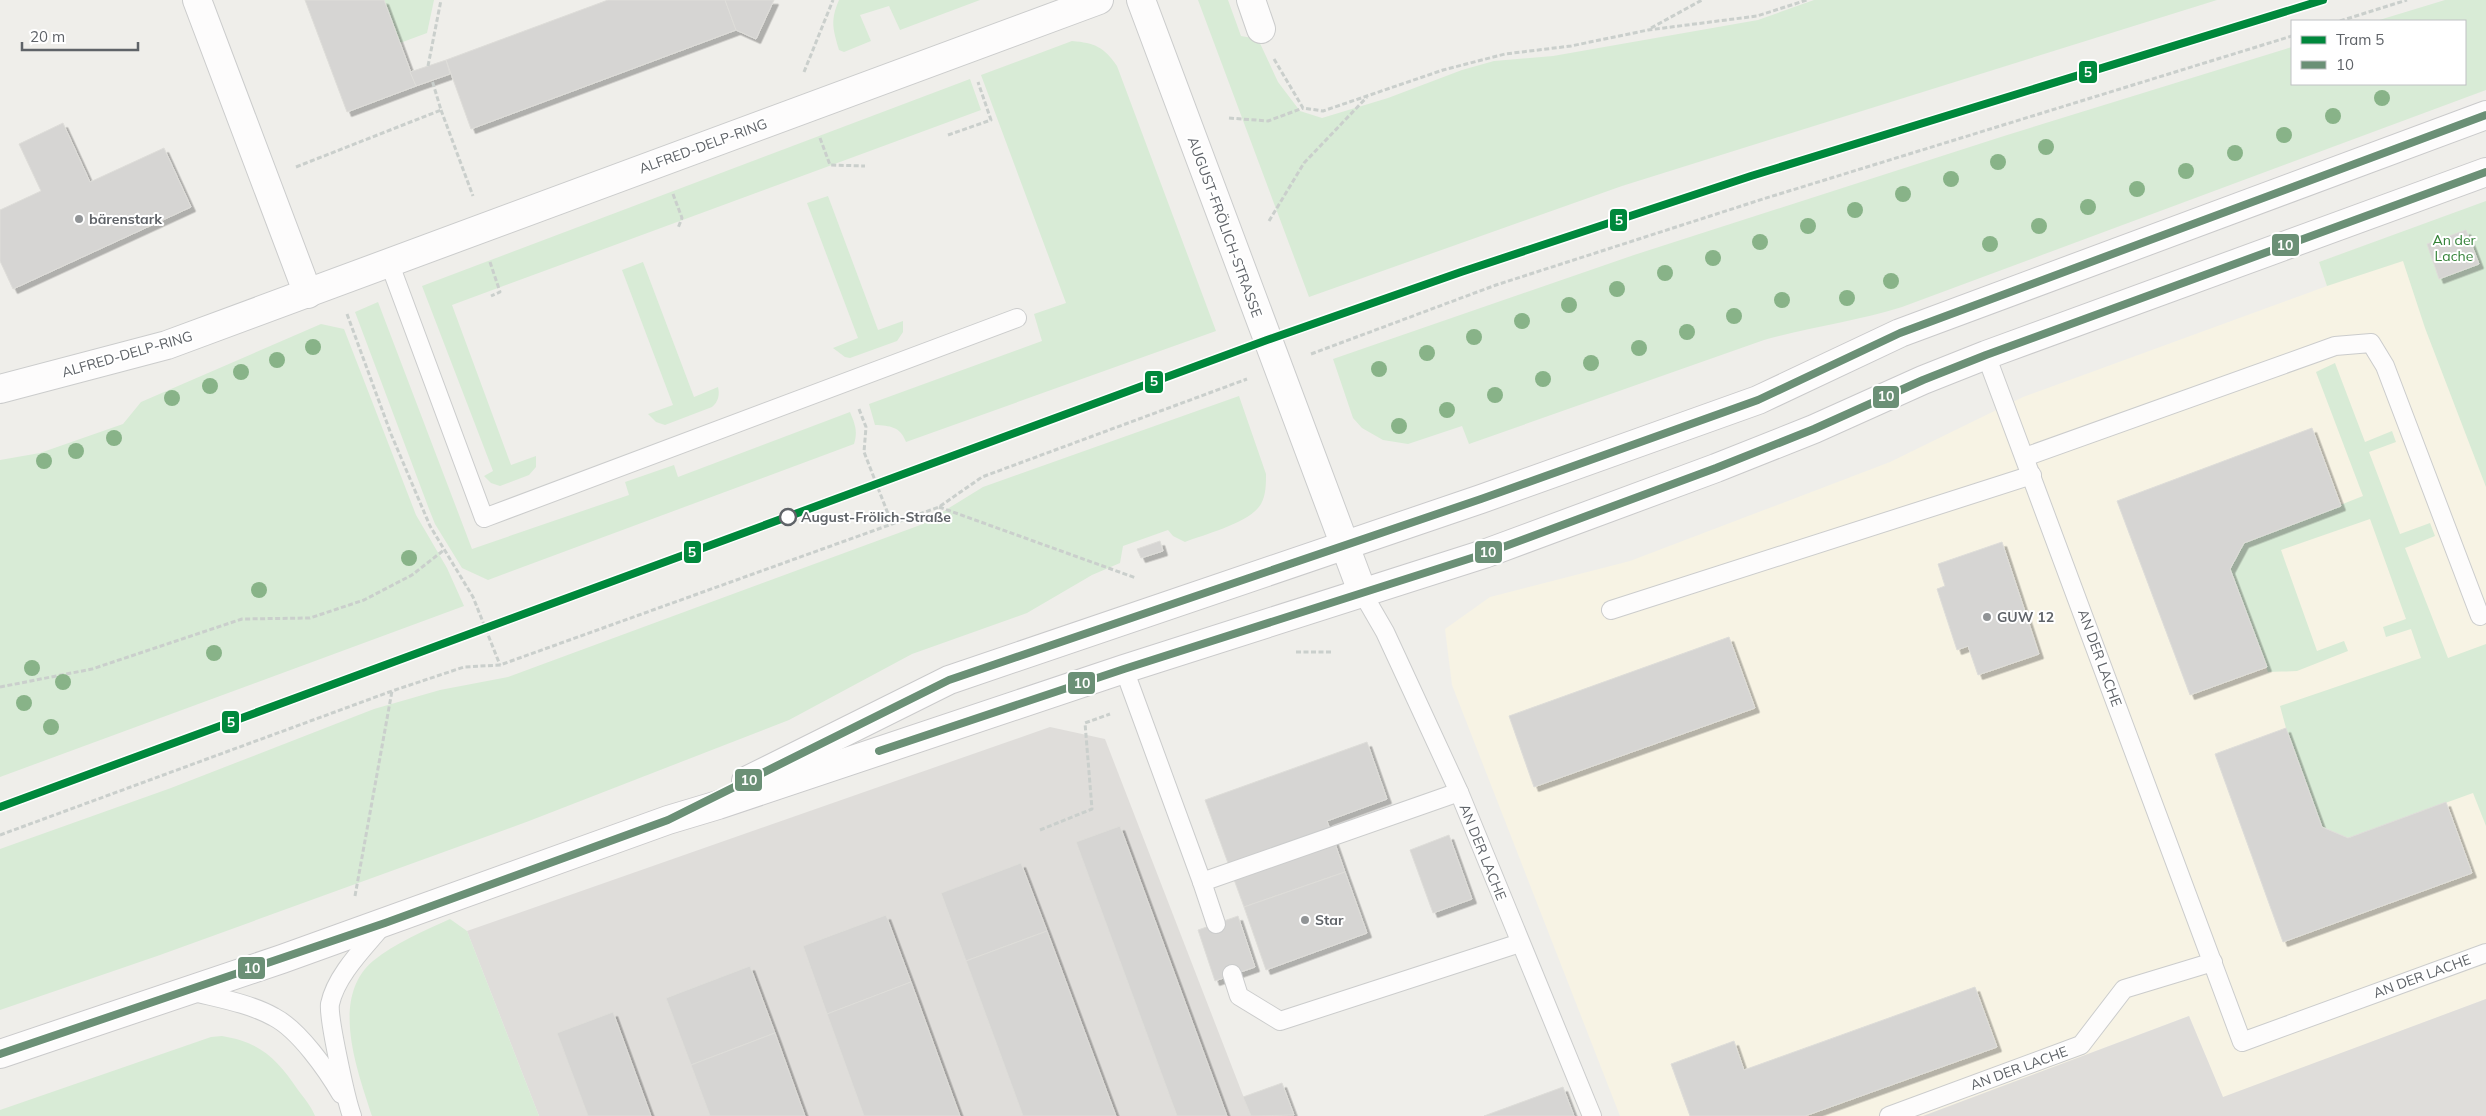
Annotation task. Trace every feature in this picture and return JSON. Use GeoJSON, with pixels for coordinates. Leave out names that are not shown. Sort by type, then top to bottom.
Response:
{"type":"FeatureCollection","features":[{"type":"Feature","properties":{"kind":"main road"},"geometry":{"type":"LineString","coordinates":[[197,0],[308,294]]}},
{"type":"Feature","properties":{"kind":"main road","name":"ALFRED-DELP-RING"},"geometry":{"type":"LineString","coordinates":[[0,389],[167,345],[1099,0]]}},
{"type":"Feature","properties":{"kind":"main road","name":"AUGUST-FRÖLICH-STRASSE"},"geometry":{"type":"LineString","coordinates":[[1141,0],[1362,594]]}},
{"type":"Feature","properties":{"kind":"main road"},"geometry":{"type":"LineString","coordinates":[[1251,0],[1261,29]]}},
{"type":"Feature","properties":{"kind":"main road"},"geometry":{"type":"LineString","coordinates":[[668,820],[949,680],[1474,501],[1758,400],[1900,333],[2486,115]]}},
{"type":"Feature","properties":{"kind":"main road"},"geometry":{"type":"LineString","coordinates":[[0,1054],[385,923],[668,820],[728,802],[1124,669],[1484,554],[1716,468],[1814,429],[1923,380],[1986,355],[2486,172]]}},
{"type":"Feature","properties":{"kind":"lane"},"geometry":{"type":"LineString","coordinates":[[390,262],[484,518],[1017,318]]}},
{"type":"Feature","properties":{"kind":"lane"},"geometry":{"type":"LineString","coordinates":[[2025,457],[2335,346],[2371,343],[2385,366],[2480,616]]}},
{"type":"Feature","properties":{"kind":"lane","name":"AN DER LACHE"},"geometry":{"type":"LineString","coordinates":[[1986,355],[2242,1042],[2486,954]]}},
{"type":"Feature","properties":{"kind":"lane"},"geometry":{"type":"LineString","coordinates":[[1611,610],[2032,475]]}},
{"type":"Feature","properties":{"kind":"lane","name":"AN DER LACHE"},"geometry":{"type":"LineString","coordinates":[[1362,594],[1386,632],[1458,792],[1592,1116]]}},
{"type":"Feature","properties":{"kind":"lane"},"geometry":{"type":"LineString","coordinates":[[1124,669],[1216,924]]}},
{"type":"Feature","properties":{"kind":"lane"},"geometry":{"type":"LineString","coordinates":[[1202,882],[1458,792]]}},
{"type":"Feature","properties":{"kind":"lane"},"geometry":{"type":"LineString","coordinates":[[351,1112],[330,1004],[347,968],[385,923]]}},
{"type":"Feature","properties":{"kind":"lane"},"geometry":{"type":"LineString","coordinates":[[1232,974],[1239,996],[1280,1021],[1520,942]]}},
{"type":"Feature","properties":{"kind":"lane","name":"AN DER LACHE"},"geometry":{"type":"LineString","coordinates":[[1888,1116],[2081,1045],[2124,989],[2212,962]]}},
{"type":"Feature","properties":{"kind":"lane"},"geometry":{"type":"LineString","coordinates":[[187,991],[244,1005],[275,1017],[298,1038],[326,1069],[351,1112]]}},
{"type":"Feature","properties":{"kind":"path"},"geometry":{"type":"LineString","coordinates":[[428,66],[441,0]]}},
{"type":"Feature","properties":{"kind":"path"},"geometry":{"type":"LineString","coordinates":[[814,105],[803,76],[834,0]]}},
{"type":"Feature","properties":{"kind":"path"},"geometry":{"type":"LineString","coordinates":[[1648,30],[1702,0]]}},
{"type":"Feature","properties":{"kind":"path"},"geometry":{"type":"LineString","coordinates":[[1229,118],[1268,121],[1303,108],[1323,111],[1443,70],[1505,54],[1571,46],[1648,30],[1757,16],[1807,0]]}},
{"type":"Feature","properties":{"kind":"path"},"geometry":{"type":"LineString","coordinates":[[2343,20],[2408,0]]}},
{"type":"Feature","properties":{"kind":"path"},"geometry":{"type":"LineString","coordinates":[[1261,29],[1278,69],[1303,108]]}},
{"type":"Feature","properties":{"kind":"path"},"geometry":{"type":"LineString","coordinates":[[0,835],[392,691],[464,667],[500,666],[892,524],[939,506],[982,477],[1516,279],[1763,199],[2291,36]]}},
{"type":"Feature","properties":{"kind":"path"},"geometry":{"type":"LineString","coordinates":[[948,135],[991,120],[976,78]]}},
{"type":"Feature","properties":{"kind":"path"},"geometry":{"type":"LineString","coordinates":[[432,80],[440,110],[485,226]]}},
{"type":"Feature","properties":{"kind":"path"},"geometry":{"type":"LineString","coordinates":[[1269,221],[1304,163],[1367,97]]}},
{"type":"Feature","properties":{"kind":"path"},"geometry":{"type":"LineString","coordinates":[[265,179],[440,110]]}},
{"type":"Feature","properties":{"kind":"path"},"geometry":{"type":"LineString","coordinates":[[820,137],[830,166],[865,166]]}},
{"type":"Feature","properties":{"kind":"path"},"geometry":{"type":"LineString","coordinates":[[672,193],[682,218],[678,228]]}},
{"type":"Feature","properties":{"kind":"path"},"geometry":{"type":"LineString","coordinates":[[489,260],[500,292],[491,296]]}},
{"type":"Feature","properties":{"kind":"path"},"geometry":{"type":"LineString","coordinates":[[336,283],[391,434],[430,526],[473,597],[500,666]]}},
{"type":"Feature","properties":{"kind":"path"},"geometry":{"type":"LineString","coordinates":[[848,382],[866,427],[864,452],[892,524]]}},
{"type":"Feature","properties":{"kind":"path"},"geometry":{"type":"LineString","coordinates":[[939,506],[1136,578]]}},
{"type":"Feature","properties":{"kind":"path"},"geometry":{"type":"LineString","coordinates":[[0,687],[92,669],[242,619],[310,618],[364,600],[412,575],[444,550]]}},
{"type":"Feature","properties":{"kind":"path"},"geometry":{"type":"LineString","coordinates":[[355,897],[392,691]]}},
{"type":"Feature","properties":{"kind":"path"},"geometry":{"type":"LineString","coordinates":[[1040,830],[1092,809],[1085,723],[1137,704]]}},
{"type":"Feature","properties":{"kind":"shaded area"},"geometry":{"type":"Polygon","coordinates":[[[2412,229],[2486,437],[2486,999],[2223,1098],[2189,1016],[1923,1116],[1620,1116],[1452,685],[1445,629],[1490,597],[1630,561],[1890,462],[2023,397],[2327,286],[2319,262],[2412,229]]]}},
{"type":"Feature","properties":{"kind":"shaded area"},"geometry":{"type":"Polygon","coordinates":[[[1050,727],[1105,739],[1251,1116],[539,1116],[467,931],[1050,727]]]}},
{"type":"Feature","properties":{"kind":"shaded area"},"geometry":{"type":"Polygon","coordinates":[[[2486,999],[2486,1116],[1923,1116],[2189,1016],[2223,1097],[2486,999]]]}},
{"type":"Feature","properties":{"kind":"green space"},"geometry":{"type":"Polygon","coordinates":[[[384,0],[434,0],[427,33],[400,43],[384,0]]]}},
{"type":"Feature","properties":{"kind":"green space"},"geometry":{"type":"Polygon","coordinates":[[[839,0],[980,0],[900,30],[889,6],[860,15],[871,41],[844,52],[839,50],[833,25],[834,14],[839,0]]]}},
{"type":"Feature","properties":{"kind":"green space"},"geometry":{"type":"Polygon","coordinates":[[[1198,0],[1228,0],[1241,36],[1258,39],[1278,82],[1300,111],[1322,118],[1388,98],[1462,70],[1494,61],[1553,56],[1758,20],[1814,0],[2217,0],[1622,186],[1309,297],[1198,0]]]}},
{"type":"Feature","properties":{"kind":"green space"},"geometry":{"type":"Polygon","coordinates":[[[2445,0],[2486,0],[2486,90],[1902,307],[1764,340],[1469,444],[1462,426],[1408,444],[1383,440],[1362,428],[1353,418],[1333,359],[1634,255],[2004,136],[2291,47],[2291,85],[2466,85],[2466,20],[2379,20],[2445,0]]]}},
{"type":"Feature","properties":{"kind":"green space"},"geometry":{"type":"Polygon","coordinates":[[[1072,41],[1098,47],[1108,54],[1117,66],[1216,331],[906,442],[898,430],[875,425],[869,404],[1042,341],[1034,314],[1066,303],[981,75],[1072,41]]]}},
{"type":"Feature","properties":{"kind":"green space"},"geometry":{"type":"Polygon","coordinates":[[[970,79],[981,110],[452,305],[511,465],[536,456],[536,467],[529,475],[500,486],[491,483],[484,476],[493,471],[422,286],[970,79]]]}},
{"type":"Feature","properties":{"kind":"green space"},"geometry":{"type":"Polygon","coordinates":[[[828,196],[878,330],[903,321],[903,332],[897,341],[850,358],[845,357],[833,348],[858,338],[807,203],[828,196]]]}},
{"type":"Feature","properties":{"kind":"green space","name":"An der Lache"},"geometry":{"type":"Polygon","coordinates":[[[2486,201],[2486,487],[2425,328],[2403,261],[2327,286],[2319,262],[2486,201]]]}},
{"type":"Feature","properties":{"kind":"green space"},"geometry":{"type":"Polygon","coordinates":[[[643,262],[694,397],[718,387],[719,390],[717,401],[712,407],[665,425],[656,422],[648,414],[673,405],[622,270],[643,262]]]}},
{"type":"Feature","properties":{"kind":"green space"},"geometry":{"type":"Polygon","coordinates":[[[378,302],[472,549],[629,495],[625,482],[674,465],[678,477],[850,412],[856,435],[854,444],[488,580],[462,568],[435,524],[429,509],[355,312],[378,302]]]}},
{"type":"Feature","properties":{"kind":"green space"},"geometry":{"type":"Polygon","coordinates":[[[321,324],[344,329],[416,515],[447,568],[464,606],[0,777],[0,460],[40,453],[123,424],[141,402],[321,324]]]}},
{"type":"Feature","properties":{"kind":"green space"},"geometry":{"type":"Polygon","coordinates":[[[2335,363],[2365,442],[2392,431],[2396,442],[2369,452],[2400,534],[2430,523],[2435,536],[2405,548],[2448,658],[2486,644],[2486,826],[2473,793],[2348,838],[2322,827],[2286,728],[2280,706],[2421,658],[2411,629],[2386,637],[2383,627],[2406,619],[2370,519],[2281,550],[2317,651],[2344,641],[2348,651],[2297,671],[2268,672],[2230,569],[2244,543],[2363,496],[2316,372],[2335,363]]]}},
{"type":"Feature","properties":{"kind":"green space"},"geometry":{"type":"Polygon","coordinates":[[[1239,396],[1266,478],[1263,501],[1255,511],[1237,522],[1185,542],[1173,536],[1168,530],[1123,546],[1120,563],[1092,575],[1027,613],[912,654],[789,720],[529,821],[160,955],[0,1010],[0,849],[171,788],[374,709],[440,690],[508,677],[923,524],[983,487],[1239,396]]]}},
{"type":"Feature","properties":{"kind":"green space"},"geometry":{"type":"Polygon","coordinates":[[[450,919],[467,931],[539,1116],[372,1116],[360,1078],[351,1036],[350,1015],[352,995],[360,976],[373,961],[400,943],[450,919]]]}},
{"type":"Feature","properties":{"kind":"green space"},"geometry":{"type":"Polygon","coordinates":[[[222,1036],[247,1043],[275,1061],[283,1069],[315,1116],[0,1116],[0,1110],[211,1037],[222,1036]]]}},
{"type":"Feature","properties":{"kind":"building"},"geometry":{"type":"Polygon","coordinates":[[[305,0],[384,0],[416,86],[347,112],[305,0]]]}},
{"type":"Feature","properties":{"kind":"building"},"geometry":{"type":"Polygon","coordinates":[[[608,0],[725,0],[736,30],[471,129],[446,60],[608,0]]]}},
{"type":"Feature","properties":{"kind":"building"},"geometry":{"type":"Polygon","coordinates":[[[725,0],[774,0],[756,39],[736,30],[725,0]]]}},
{"type":"Feature","properties":{"kind":"building"},"geometry":{"type":"Polygon","coordinates":[[[446,60],[450,74],[416,86],[410,72],[446,60]]]}},
{"type":"Feature","properties":{"kind":"building"},"geometry":{"type":"Polygon","coordinates":[[[63,123],[90,182],[164,148],[191,207],[13,289],[0,261],[0,210],[41,191],[19,144],[63,123]]]}},
{"type":"Feature","properties":{"kind":"building"},"geometry":{"type":"Polygon","coordinates":[[[2466,230],[2479,264],[2439,279],[2427,244],[2466,230]]]}},
{"type":"Feature","properties":{"kind":"building"},"geometry":{"type":"Polygon","coordinates":[[[2312,428],[2341,506],[2244,543],[2230,569],[2267,667],[2190,695],[2117,501],[2312,428]]]}},
{"type":"Feature","properties":{"kind":"building"},"geometry":{"type":"Polygon","coordinates":[[[1160,541],[1163,551],[1141,558],[1137,549],[1160,541]]]}},
{"type":"Feature","properties":{"kind":"building","name":"GUW 12"},"geometry":{"type":"Polygon","coordinates":[[[2002,542],[2039,654],[1978,675],[1968,646],[1957,650],[1937,589],[1945,586],[1938,564],[2002,542]]]}},
{"type":"Feature","properties":{"kind":"building"},"geometry":{"type":"Polygon","coordinates":[[[1729,637],[1755,708],[1534,787],[1509,716],[1729,637]]]}},
{"type":"Feature","properties":{"kind":"building"},"geometry":{"type":"Polygon","coordinates":[[[2286,728],[2322,827],[2348,838],[2446,802],[2472,873],[2283,942],[2215,754],[2286,728]]]}},
{"type":"Feature","properties":{"kind":"building"},"geometry":{"type":"Polygon","coordinates":[[[1367,742],[1387,799],[1327,821],[1345,872],[1244,907],[1205,800],[1367,742]]]}},
{"type":"Feature","properties":{"kind":"building"},"geometry":{"type":"Polygon","coordinates":[[[1120,826],[1227,1116],[1177,1116],[1076,842],[1120,826]]]}},
{"type":"Feature","properties":{"kind":"building"},"geometry":{"type":"Polygon","coordinates":[[[1449,835],[1472,899],[1433,913],[1410,850],[1449,835]]]}},
{"type":"Feature","properties":{"kind":"building"},"geometry":{"type":"Polygon","coordinates":[[[1021,863],[1047,931],[966,961],[941,893],[1021,863]]]}},
{"type":"Feature","properties":{"kind":"building","name":"Star"},"geometry":{"type":"Polygon","coordinates":[[[1345,872],[1367,933],[1266,970],[1244,907],[1345,872]]]}},
{"type":"Feature","properties":{"kind":"building"},"geometry":{"type":"Polygon","coordinates":[[[886,915],[911,982],[827,1014],[803,946],[886,915]]]}},
{"type":"Feature","properties":{"kind":"building"},"geometry":{"type":"Polygon","coordinates":[[[1238,916],[1255,967],[1215,981],[1198,930],[1238,916]]]}},
{"type":"Feature","properties":{"kind":"building"},"geometry":{"type":"Polygon","coordinates":[[[1047,931],[1116,1116],[1023,1116],[966,961],[1047,931]]]}},
{"type":"Feature","properties":{"kind":"building"},"geometry":{"type":"Polygon","coordinates":[[[750,966],[775,1033],[691,1065],[666,998],[750,966]]]}},
{"type":"Feature","properties":{"kind":"building"},"geometry":{"type":"Polygon","coordinates":[[[911,982],[960,1116],[864,1116],[827,1014],[911,982]]]}},
{"type":"Feature","properties":{"kind":"building"},"geometry":{"type":"Polygon","coordinates":[[[1975,987],[1997,1047],[1805,1116],[1690,1116],[1671,1064],[1734,1041],[1744,1070],[1975,987]]]}},
{"type":"Feature","properties":{"kind":"building"},"geometry":{"type":"Polygon","coordinates":[[[613,1012],[651,1116],[588,1116],[557,1033],[613,1012]]]}},
{"type":"Feature","properties":{"kind":"building"},"geometry":{"type":"Polygon","coordinates":[[[775,1033],[805,1116],[710,1116],[691,1065],[775,1033]]]}},
{"type":"Feature","properties":{"kind":"building"},"geometry":{"type":"Polygon","coordinates":[[[1282,1083],[1294,1115],[1251,1116],[1243,1097],[1282,1083]]]}},
{"type":"Feature","properties":{"kind":"building"},"geometry":{"type":"Polygon","coordinates":[[[1563,1087],[1574,1116],[1484,1116],[1563,1087]]]}},
{"type":"Feature","properties":{"kind":"tram line","name":"5"},"geometry":{"type":"LineString","coordinates":[[0,807],[1267,340],[1461,272],[1751,176],[2323,0]]}},
{"type":"Feature","properties":{"kind":"transit line","name":"10"},"geometry":{"type":"LineString","coordinates":[[0,1054],[385,923],[668,820],[949,680],[1481,499],[1758,400],[1900,333],[2486,115]]}},
{"type":"Feature","properties":{"kind":"transit line","name":"10"},"geometry":{"type":"LineString","coordinates":[[879,751],[1124,669],[1484,554],[1716,468],[1814,429],[1923,380],[1986,355],[2486,172]]}},
{"type":"Feature","properties":{"kind":"place","name":"bärenstark"},"geometry":{"type":"Point","coordinates":[79,219]}},
{"type":"Feature","properties":{"kind":"place","name":"August-Frölich-Straße"},"geometry":{"type":"Point","coordinates":[788,517]}},
{"type":"Feature","properties":{"kind":"place","name":"GUW 12"},"geometry":{"type":"Point","coordinates":[1987,617]}},
{"type":"Feature","properties":{"kind":"place","name":"Star"},"geometry":{"type":"Point","coordinates":[1305,920]}}]}
